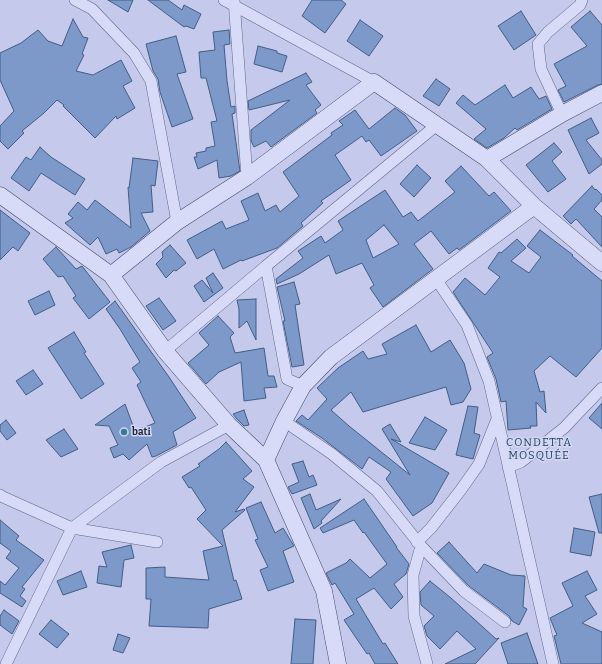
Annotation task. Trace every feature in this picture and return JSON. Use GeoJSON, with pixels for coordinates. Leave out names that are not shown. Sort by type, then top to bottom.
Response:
{"type":"FeatureCollection","features":[{"type":"Feature","properties":{"kind":"street"},"geometry":{"type":"LineString","coordinates":[[75,0],[92,9],[134,53],[151,81],[177,222]]}},
{"type":"Feature","properties":{"kind":"street"},"geometry":{"type":"LineString","coordinates":[[562,114],[542,69],[538,44],[548,32],[580,5],[582,0]]}},
{"type":"Feature","properties":{"kind":"street"},"geometry":{"type":"LineString","coordinates":[[230,2],[247,177]]}},
{"type":"Feature","properties":{"kind":"street"},"geometry":{"type":"LineString","coordinates":[[230,2],[374,82],[438,124],[487,159],[534,206],[602,263]]}},
{"type":"Feature","properties":{"kind":"street"},"geometry":{"type":"LineString","coordinates":[[111,275],[177,222],[247,177],[374,82]]}},
{"type":"Feature","properties":{"kind":"street"},"geometry":{"type":"LineString","coordinates":[[487,159],[602,92]]}},
{"type":"Feature","properties":{"kind":"street"},"geometry":{"type":"LineString","coordinates":[[165,352],[266,266],[438,124]]}},
{"type":"Feature","properties":{"kind":"street"},"geometry":{"type":"LineString","coordinates":[[0,195],[111,275],[165,352],[229,425],[266,460],[324,591],[338,664]]}},
{"type":"Feature","properties":{"kind":"street"},"geometry":{"type":"LineString","coordinates":[[266,460],[284,421],[304,386],[332,357],[534,206]]}},
{"type":"Feature","properties":{"kind":"street"},"geometry":{"type":"LineString","coordinates":[[266,266],[286,379],[304,386]]}},
{"type":"Feature","properties":{"kind":"street"},"geometry":{"type":"LineString","coordinates":[[436,279],[466,325],[489,381],[553,664]]}},
{"type":"Feature","properties":{"kind":"street"},"geometry":{"type":"LineString","coordinates":[[508,467],[521,462],[564,428],[602,388]]}},
{"type":"Feature","properties":{"kind":"street"},"geometry":{"type":"LineString","coordinates":[[427,664],[414,616],[413,575],[419,544],[479,464],[497,419]]}},
{"type":"Feature","properties":{"kind":"street"},"geometry":{"type":"LineString","coordinates":[[284,421],[332,454],[377,491],[419,544],[464,591],[505,622]]}},
{"type":"Feature","properties":{"kind":"street"},"geometry":{"type":"LineString","coordinates":[[6,664],[72,528],[161,462],[229,425]]}},
{"type":"Feature","properties":{"kind":"street"},"geometry":{"type":"LineString","coordinates":[[0,495],[72,528],[157,542]]}},
{"type":"Feature","properties":{"kind":"building"},"geometry":{"type":"Polygon","coordinates":[[[108,0],[133,0],[128,12],[108,0]]]}},
{"type":"Feature","properties":{"kind":"building"},"geometry":{"type":"Polygon","coordinates":[[[148,0],[168,0],[182,10],[184,5],[201,14],[194,29],[186,26],[184,27],[148,0]]]}},
{"type":"Feature","properties":{"kind":"building"},"geometry":{"type":"Polygon","coordinates":[[[312,0],[341,0],[346,4],[325,33],[302,16],[312,0]]]}},
{"type":"Feature","properties":{"kind":"building"},"geometry":{"type":"Polygon","coordinates":[[[521,11],[536,35],[514,50],[498,26],[521,11]]]}},
{"type":"Feature","properties":{"kind":"building"},"geometry":{"type":"Polygon","coordinates":[[[590,11],[602,25],[602,84],[564,102],[558,90],[566,86],[554,64],[587,46],[571,27],[590,11]]]}},
{"type":"Feature","properties":{"kind":"building"},"geometry":{"type":"Polygon","coordinates":[[[73,19],[83,37],[88,38],[82,54],[84,55],[76,71],[93,75],[121,60],[132,81],[123,86],[135,108],[117,119],[116,116],[95,138],[63,106],[64,105],[57,100],[22,131],[24,133],[8,149],[0,141],[0,126],[14,111],[0,80],[0,53],[21,43],[38,30],[48,41],[62,46],[73,19]]]}},
{"type":"Feature","properties":{"kind":"building"},"geometry":{"type":"Polygon","coordinates":[[[360,20],[383,36],[369,56],[347,41],[360,20]]]}},
{"type":"Feature","properties":{"kind":"building"},"geometry":{"type":"Polygon","coordinates":[[[229,30],[230,44],[224,45],[231,107],[235,106],[235,113],[232,114],[240,171],[231,176],[219,178],[217,160],[198,169],[194,157],[197,157],[196,153],[206,151],[206,148],[215,146],[211,122],[217,121],[206,78],[201,78],[199,52],[215,50],[213,32],[229,30]]]}},
{"type":"Feature","properties":{"kind":"building"},"geometry":{"type":"Polygon","coordinates":[[[176,36],[186,72],[177,74],[193,119],[172,127],[160,92],[158,79],[153,71],[146,44],[176,36]]]}},
{"type":"Feature","properties":{"kind":"building"},"geometry":{"type":"Polygon","coordinates":[[[258,46],[277,51],[277,53],[287,56],[282,72],[254,64],[258,46]]]}},
{"type":"Feature","properties":{"kind":"building"},"geometry":{"type":"Polygon","coordinates":[[[306,73],[312,82],[306,85],[321,105],[315,110],[317,113],[271,147],[266,141],[254,147],[251,141],[251,130],[290,100],[249,110],[248,101],[306,73]]]}},
{"type":"Feature","properties":{"kind":"building"},"geometry":{"type":"Polygon","coordinates":[[[436,79],[450,89],[439,106],[423,96],[436,79]]]}},
{"type":"Feature","properties":{"kind":"building"},"geometry":{"type":"Polygon","coordinates":[[[505,85],[513,98],[531,87],[539,99],[546,96],[552,109],[517,130],[515,128],[504,138],[487,148],[474,139],[486,129],[456,103],[463,95],[475,105],[505,85]]]}},
{"type":"Feature","properties":{"kind":"building"},"geometry":{"type":"Polygon","coordinates":[[[395,108],[405,115],[417,131],[381,156],[369,140],[366,142],[362,136],[335,155],[351,180],[321,201],[323,203],[301,223],[303,226],[277,248],[242,261],[241,260],[223,269],[214,249],[197,259],[187,240],[222,221],[226,229],[249,220],[241,201],[258,193],[265,211],[276,205],[280,212],[299,196],[283,172],[343,125],[339,121],[355,110],[369,129],[395,108]]]}},
{"type":"Feature","properties":{"kind":"building"},"geometry":{"type":"Polygon","coordinates":[[[591,118],[599,133],[586,140],[602,160],[602,164],[589,174],[568,130],[591,118]]]}},
{"type":"Feature","properties":{"kind":"building"},"geometry":{"type":"Polygon","coordinates":[[[554,143],[562,152],[552,161],[566,179],[548,192],[526,165],[554,143]]]}},
{"type":"Feature","properties":{"kind":"building"},"geometry":{"type":"Polygon","coordinates":[[[40,147],[51,157],[85,179],[75,195],[41,173],[29,191],[11,178],[26,157],[31,160],[40,147]]]}},
{"type":"Feature","properties":{"kind":"building"},"geometry":{"type":"Polygon","coordinates":[[[133,158],[158,161],[155,186],[151,185],[153,212],[141,213],[150,231],[131,247],[119,253],[117,249],[106,254],[98,237],[90,245],[65,223],[73,218],[68,214],[78,202],[87,210],[95,200],[131,228],[128,187],[129,188],[133,158]]]}},
{"type":"Feature","properties":{"kind":"building"},"geometry":{"type":"Polygon","coordinates":[[[417,165],[431,178],[414,197],[400,184],[417,165]]]}},
{"type":"Feature","properties":{"kind":"building"},"geometry":{"type":"Polygon","coordinates":[[[461,166],[489,196],[494,192],[511,211],[459,250],[457,248],[449,254],[431,231],[414,244],[433,269],[383,307],[370,288],[374,285],[362,263],[336,274],[329,255],[299,274],[277,284],[276,279],[303,258],[298,251],[321,236],[325,243],[343,230],[338,221],[385,190],[403,217],[411,212],[418,221],[455,192],[445,181],[461,166]],[[384,225],[366,240],[373,258],[399,244],[384,225]]]}},
{"type":"Feature","properties":{"kind":"building"},"geometry":{"type":"Polygon","coordinates":[[[592,186],[602,195],[602,200],[594,209],[602,217],[602,247],[576,219],[571,224],[563,216],[592,186]]]}},
{"type":"Feature","properties":{"kind":"building"},"geometry":{"type":"Polygon","coordinates":[[[0,210],[30,233],[18,251],[13,247],[0,260],[0,210]]]}},
{"type":"Feature","properties":{"kind":"building"},"geometry":{"type":"Polygon","coordinates":[[[540,230],[573,255],[572,256],[602,281],[602,348],[576,377],[550,356],[534,371],[540,392],[544,391],[546,413],[536,402],[537,426],[508,430],[506,401],[501,402],[496,379],[487,357],[493,353],[453,292],[465,278],[485,295],[500,277],[488,268],[499,252],[501,253],[517,239],[526,248],[511,261],[529,273],[541,257],[527,246],[540,230]]]}},
{"type":"Feature","properties":{"kind":"building"},"geometry":{"type":"Polygon","coordinates":[[[170,245],[186,263],[176,271],[174,270],[166,278],[156,264],[163,257],[162,252],[170,245]]]}},
{"type":"Feature","properties":{"kind":"building"},"geometry":{"type":"Polygon","coordinates":[[[56,247],[76,269],[82,266],[110,302],[89,319],[73,298],[76,296],[63,276],[58,277],[43,259],[56,247]]]}},
{"type":"Feature","properties":{"kind":"building"},"geometry":{"type":"Polygon","coordinates":[[[213,273],[223,288],[204,302],[194,286],[202,280],[213,293],[206,278],[213,273]]]}},
{"type":"Feature","properties":{"kind":"building"},"geometry":{"type":"Polygon","coordinates":[[[294,282],[300,304],[295,305],[304,365],[292,367],[283,321],[285,321],[277,287],[294,282]]]}},
{"type":"Feature","properties":{"kind":"building"},"geometry":{"type":"Polygon","coordinates":[[[49,291],[55,305],[35,315],[28,301],[49,291]]]}},
{"type":"Feature","properties":{"kind":"building"},"geometry":{"type":"Polygon","coordinates":[[[159,298],[176,321],[163,330],[146,306],[159,298]]]}},
{"type":"Feature","properties":{"kind":"building"},"geometry":{"type":"Polygon","coordinates":[[[256,299],[256,340],[247,321],[239,328],[239,309],[237,300],[256,299]]]}},
{"type":"Feature","properties":{"kind":"building"},"geometry":{"type":"Polygon","coordinates":[[[115,301],[196,418],[173,432],[177,445],[156,456],[152,457],[147,444],[129,460],[123,454],[114,458],[110,448],[118,445],[109,426],[95,425],[125,404],[135,431],[155,423],[137,385],[141,382],[132,368],[140,362],[106,309],[115,301]]]}},
{"type":"Feature","properties":{"kind":"building"},"geometry":{"type":"Polygon","coordinates":[[[218,316],[234,333],[230,337],[235,353],[264,348],[268,376],[274,376],[277,387],[264,388],[266,398],[244,401],[241,362],[219,372],[206,384],[188,363],[209,345],[199,333],[218,316]]]}},
{"type":"Feature","properties":{"kind":"building"},"geometry":{"type":"Polygon","coordinates":[[[416,325],[431,352],[450,340],[464,363],[471,389],[463,402],[451,405],[446,387],[363,412],[351,392],[331,410],[410,475],[382,429],[390,424],[401,442],[391,439],[449,473],[432,503],[413,516],[386,479],[391,472],[369,457],[362,469],[322,438],[296,421],[302,415],[308,420],[327,399],[317,388],[338,368],[363,351],[368,359],[387,354],[382,344],[416,325]]]}},
{"type":"Feature","properties":{"kind":"building"},"geometry":{"type":"Polygon","coordinates":[[[74,332],[86,352],[84,353],[104,384],[81,399],[48,348],[74,332]]]}},
{"type":"Feature","properties":{"kind":"building"},"geometry":{"type":"Polygon","coordinates":[[[33,370],[43,384],[26,395],[16,381],[33,370]]]}},
{"type":"Feature","properties":{"kind":"building"},"geometry":{"type":"Polygon","coordinates":[[[602,403],[602,429],[589,418],[602,403]]]}},
{"type":"Feature","properties":{"kind":"building"},"geometry":{"type":"Polygon","coordinates":[[[468,406],[478,407],[474,433],[480,435],[473,459],[456,455],[468,406]]]}},
{"type":"Feature","properties":{"kind":"building"},"geometry":{"type":"Polygon","coordinates":[[[244,410],[249,425],[244,426],[233,414],[244,410]]]}},
{"type":"Feature","properties":{"kind":"building"},"geometry":{"type":"Polygon","coordinates":[[[425,417],[447,430],[435,450],[409,443],[425,417]]]}},
{"type":"Feature","properties":{"kind":"building"},"geometry":{"type":"Polygon","coordinates":[[[6,420],[16,433],[7,440],[0,431],[0,425],[6,420]]]}},
{"type":"Feature","properties":{"kind":"building"},"geometry":{"type":"Polygon","coordinates":[[[64,429],[78,449],[61,457],[46,440],[64,429]]]}},
{"type":"Feature","properties":{"kind":"building"},"geometry":{"type":"Polygon","coordinates":[[[226,442],[252,471],[243,479],[254,487],[235,512],[245,510],[222,530],[234,581],[236,580],[242,599],[209,609],[208,628],[149,626],[151,599],[146,599],[146,568],[165,567],[165,577],[209,580],[203,551],[223,546],[197,519],[206,510],[191,487],[189,488],[182,477],[200,466],[198,464],[226,442]]]}},
{"type":"Feature","properties":{"kind":"building"},"geometry":{"type":"Polygon","coordinates":[[[303,461],[309,477],[313,475],[317,485],[292,494],[288,487],[299,482],[292,464],[303,461]]]}},
{"type":"Feature","properties":{"kind":"building"},"geometry":{"type":"Polygon","coordinates":[[[310,494],[316,510],[341,499],[321,521],[322,523],[314,529],[301,498],[310,494]]]}},
{"type":"Feature","properties":{"kind":"building"},"geometry":{"type":"Polygon","coordinates":[[[602,494],[602,533],[599,533],[589,497],[602,494]]]}},
{"type":"Feature","properties":{"kind":"building"},"geometry":{"type":"Polygon","coordinates":[[[364,499],[409,564],[406,574],[394,584],[403,597],[391,609],[374,588],[356,599],[383,644],[385,643],[398,664],[375,664],[369,653],[367,654],[344,620],[354,614],[335,583],[332,585],[326,573],[346,563],[350,559],[370,578],[387,564],[354,520],[323,533],[320,528],[364,499]]]}},
{"type":"Feature","properties":{"kind":"building"},"geometry":{"type":"Polygon","coordinates":[[[261,502],[275,533],[283,528],[294,546],[283,551],[294,582],[268,591],[260,570],[268,567],[255,540],[258,539],[246,508],[261,502]]]}},
{"type":"Feature","properties":{"kind":"building"},"geometry":{"type":"Polygon","coordinates":[[[0,520],[19,536],[16,540],[44,560],[22,587],[25,589],[20,596],[26,601],[22,607],[0,593],[0,581],[5,585],[19,568],[6,558],[11,551],[0,543],[0,520]]]}},
{"type":"Feature","properties":{"kind":"building"},"geometry":{"type":"Polygon","coordinates":[[[574,528],[595,532],[591,556],[570,552],[574,528]]]}},
{"type":"Feature","properties":{"kind":"building"},"geometry":{"type":"Polygon","coordinates":[[[449,542],[477,573],[484,564],[511,575],[525,576],[523,607],[527,609],[519,625],[469,586],[437,553],[449,542]]]}},
{"type":"Feature","properties":{"kind":"building"},"geometry":{"type":"Polygon","coordinates":[[[131,545],[134,558],[124,560],[121,587],[97,583],[99,566],[107,567],[102,552],[131,545]]]}},
{"type":"Feature","properties":{"kind":"building"},"geometry":{"type":"Polygon","coordinates":[[[81,571],[87,587],[63,595],[57,581],[81,571]]]}},
{"type":"Feature","properties":{"kind":"building"},"geometry":{"type":"Polygon","coordinates":[[[587,571],[597,590],[585,596],[597,614],[582,623],[602,632],[602,664],[561,664],[554,636],[557,635],[550,618],[573,606],[562,583],[587,571]]]}},
{"type":"Feature","properties":{"kind":"building"},"geometry":{"type":"Polygon","coordinates":[[[430,581],[496,639],[499,638],[475,664],[445,664],[476,649],[457,631],[440,649],[427,636],[424,626],[434,616],[421,605],[420,592],[430,581]]]}},
{"type":"Feature","properties":{"kind":"building"},"geometry":{"type":"Polygon","coordinates":[[[4,610],[19,621],[12,634],[0,625],[0,616],[4,610]]]}},
{"type":"Feature","properties":{"kind":"building"},"geometry":{"type":"Polygon","coordinates":[[[295,619],[316,620],[313,664],[291,664],[295,619]]]}},
{"type":"Feature","properties":{"kind":"building"},"geometry":{"type":"Polygon","coordinates":[[[51,620],[69,634],[57,648],[39,634],[51,620]]]}},
{"type":"Feature","properties":{"kind":"building"},"geometry":{"type":"Polygon","coordinates":[[[527,633],[538,664],[508,664],[501,643],[527,633]]]}},
{"type":"Feature","properties":{"kind":"building"},"geometry":{"type":"Polygon","coordinates":[[[118,634],[130,638],[123,653],[113,650],[118,634]]]}},
{"type":"Feature","properties":{"kind":"place","name":"bati"},"geometry":{"type":"Point","coordinates":[124,432]}},
{"type":"Feature","properties":{"kind":"district","name":"СONDETTA MOSQUÉE"},"geometry":{"type":"Point","coordinates":[539,449]}}]}
